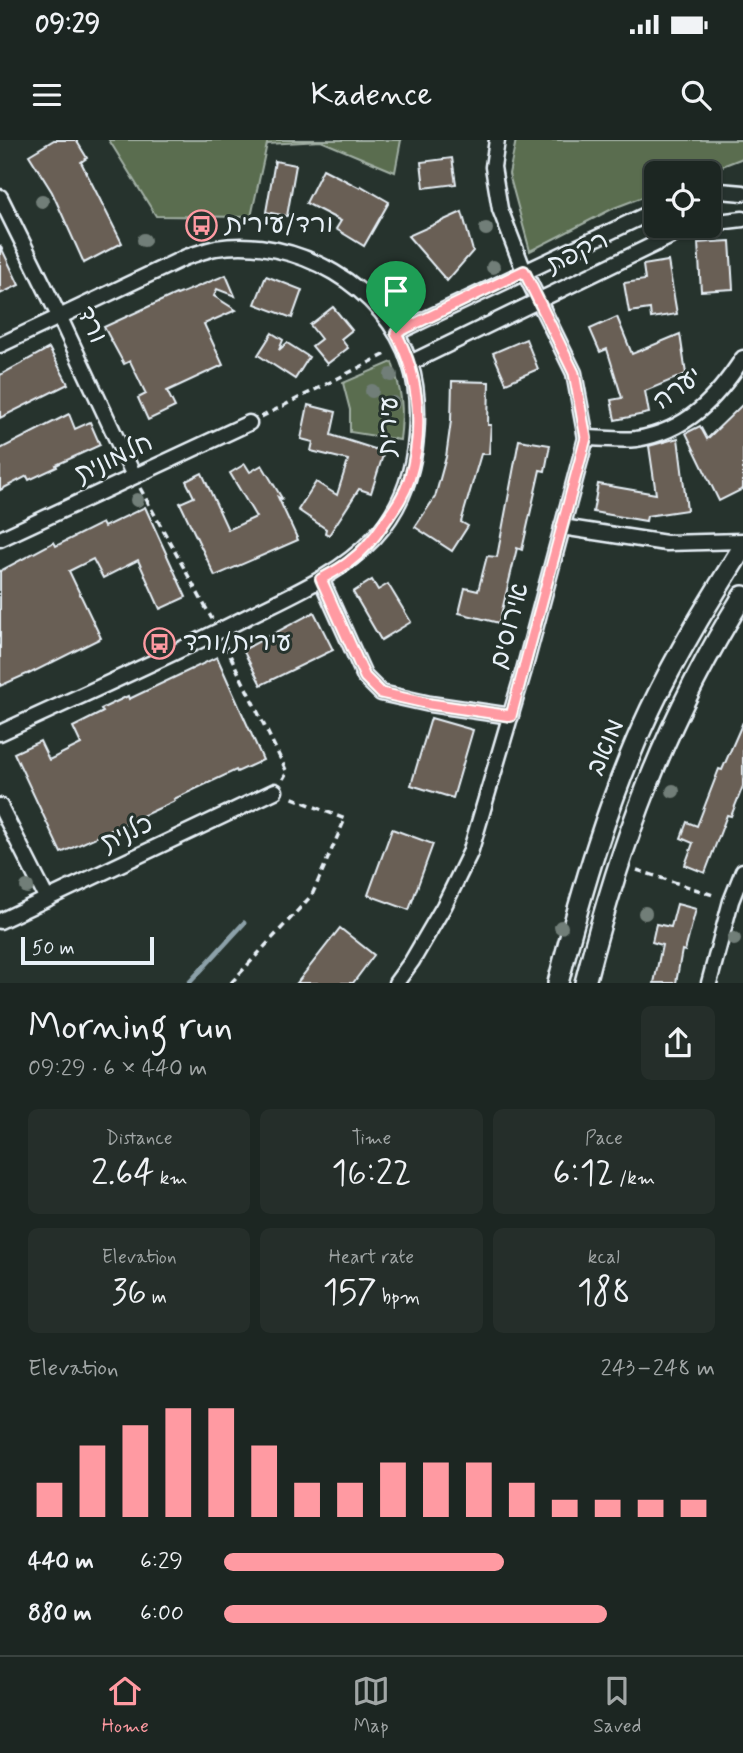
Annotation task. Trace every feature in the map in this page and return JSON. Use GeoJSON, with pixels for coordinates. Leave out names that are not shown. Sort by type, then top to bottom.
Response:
{"type":"FeatureCollection","features":[{"type":"Feature","properties":{"kind":"main road","name":"מואב"},"geometry":{"type":"LineString","coordinates":[[558,983],[583,889],[630,755],[672,668],[743,547]]}},
{"type":"Feature","properties":{"kind":"main road","name":"מואב"},"geometry":{"type":"LineString","coordinates":[[585,983],[618,864],[649,778],[675,719],[743,596]]}},
{"type":"Feature","properties":{"kind":"street","name":"אירוסים"},"geometry":{"type":"LineString","coordinates":[[396,983],[444,906],[471,853],[586,438],[574,373],[524,271],[500,209],[493,167],[496,140]]}},
{"type":"Feature","properties":{"kind":"street"},"geometry":{"type":"LineString","coordinates":[[721,191],[743,193]]}},
{"type":"Feature","properties":{"kind":"street","name":"ורד"},"geometry":{"type":"LineString","coordinates":[[0,197],[134,477]]}},
{"type":"Feature","properties":{"kind":"street","name":"רקפת"},"geometry":{"type":"LineString","coordinates":[[400,339],[524,271],[644,216]]}},
{"type":"Feature","properties":{"kind":"street"},"geometry":{"type":"LineString","coordinates":[[721,222],[743,219]]}},
{"type":"Feature","properties":{"kind":"street","name":"רקפת"},"geometry":{"type":"LineString","coordinates":[[410,363],[667,238]]}},
{"type":"Feature","properties":{"kind":"street","name":"עירית"},"geometry":{"type":"LineString","coordinates":[[0,345],[186,257],[215,248],[278,251],[321,265],[359,292],[379,312],[400,339],[410,363],[417,396],[415,456],[408,482],[398,503],[376,535],[350,561],[321,579],[219,631],[0,733]]}},
{"type":"Feature","properties":{"kind":"street","name":"יערה"},"geometry":{"type":"LineString","coordinates":[[586,438],[635,439],[674,429],[703,408],[727,383],[743,358]]}},
{"type":"Feature","properties":{"kind":"street","name":"חלמונית"},"geometry":{"type":"LineString","coordinates":[[0,539],[249,423]]}},
{"type":"Feature","properties":{"kind":"street"},"geometry":{"type":"LineString","coordinates":[[562,527],[666,543],[743,541]]}},
{"type":"Feature","properties":{"kind":"street"},"geometry":{"type":"LineString","coordinates":[[321,579],[365,677],[381,693],[430,704],[511,716]]}},
{"type":"Feature","properties":{"kind":"street","name":"כלנית"},"geometry":{"type":"LineString","coordinates":[[0,922],[275,790]]}},
{"type":"Feature","properties":{"kind":"street"},"geometry":{"type":"LineString","coordinates":[[0,806],[47,899]]}},
{"type":"Feature","properties":{"kind":"street"},"geometry":{"type":"LineString","coordinates":[[709,983],[731,901],[743,871]]}},
{"type":"Feature","properties":{"kind":"path"},"geometry":{"type":"LineString","coordinates":[[249,423],[400,339]]}},
{"type":"Feature","properties":{"kind":"path"},"geometry":{"type":"LineString","coordinates":[[231,983],[312,895],[345,819],[275,790]]}},
{"type":"Feature","properties":{"kind":"path"},"geometry":{"type":"LineString","coordinates":[[618,864],[731,901]]}},
{"type":"Feature","properties":{"kind":"green space"},"geometry":{"type":"Polygon","coordinates":[[[109,140],[401,140],[395,172],[321,141],[267,144],[251,217],[156,216],[109,140]]]}},
{"type":"Feature","properties":{"kind":"green space"},"geometry":{"type":"Polygon","coordinates":[[[516,140],[743,140],[743,158],[721,166],[721,161],[644,161],[644,197],[614,208],[530,251],[509,174],[516,140]]]}},
{"type":"Feature","properties":{"kind":"green space"},"geometry":{"type":"Polygon","coordinates":[[[392,362],[401,401],[400,440],[350,432],[350,410],[343,383],[392,362]]]}},
{"type":"Feature","properties":{"kind":"building"},"geometry":{"type":"Polygon","coordinates":[[[54,140],[76,140],[87,158],[81,162],[122,243],[84,263],[52,192],[29,155],[54,140]]]}},
{"type":"Feature","properties":{"kind":"building"},"geometry":{"type":"Polygon","coordinates":[[[452,158],[456,184],[424,188],[421,162],[452,158]]]}},
{"type":"Feature","properties":{"kind":"building"},"geometry":{"type":"Polygon","coordinates":[[[275,161],[296,165],[287,216],[266,212],[275,161]]]}},
{"type":"Feature","properties":{"kind":"building"},"geometry":{"type":"Polygon","coordinates":[[[323,169],[389,202],[364,246],[336,229],[341,221],[306,203],[323,169]]]}},
{"type":"Feature","properties":{"kind":"building"},"geometry":{"type":"Polygon","coordinates":[[[462,212],[473,251],[447,281],[408,236],[462,212]]]}},
{"type":"Feature","properties":{"kind":"building"},"geometry":{"type":"Polygon","coordinates":[[[730,241],[733,289],[701,291],[698,243],[730,241]]]}},
{"type":"Feature","properties":{"kind":"building"},"geometry":{"type":"Polygon","coordinates":[[[0,245],[19,285],[0,294],[0,245]]]}},
{"type":"Feature","properties":{"kind":"building"},"geometry":{"type":"Polygon","coordinates":[[[668,261],[677,314],[651,318],[650,309],[629,312],[624,283],[645,280],[643,265],[668,261]]]}},
{"type":"Feature","properties":{"kind":"building"},"geometry":{"type":"Polygon","coordinates":[[[226,275],[235,296],[217,289],[214,296],[236,310],[204,324],[223,365],[167,391],[175,407],[148,420],[138,398],[146,394],[130,361],[124,364],[104,327],[176,294],[226,275]]]}},
{"type":"Feature","properties":{"kind":"building"},"geometry":{"type":"Polygon","coordinates":[[[266,276],[302,290],[292,318],[255,304],[266,276]]]}},
{"type":"Feature","properties":{"kind":"building"},"geometry":{"type":"Polygon","coordinates":[[[333,307],[352,330],[341,339],[348,348],[327,364],[312,346],[321,339],[310,325],[333,307]]]}},
{"type":"Feature","properties":{"kind":"building"},"geometry":{"type":"Polygon","coordinates":[[[617,317],[632,354],[680,334],[686,374],[645,391],[649,413],[615,420],[611,400],[622,398],[607,349],[600,352],[590,329],[617,317]]]}},
{"type":"Feature","properties":{"kind":"building"},"geometry":{"type":"Polygon","coordinates":[[[272,333],[283,340],[279,350],[287,343],[309,357],[295,379],[258,355],[272,333]]]}},
{"type":"Feature","properties":{"kind":"building"},"geometry":{"type":"Polygon","coordinates":[[[526,339],[538,369],[506,383],[493,353],[526,339]]]}},
{"type":"Feature","properties":{"kind":"building"},"geometry":{"type":"Polygon","coordinates":[[[49,348],[68,384],[0,418],[0,375],[49,348]]]}},
{"type":"Feature","properties":{"kind":"building"},"geometry":{"type":"Polygon","coordinates":[[[452,381],[489,382],[488,425],[491,425],[489,454],[481,454],[461,522],[468,526],[452,551],[415,527],[435,497],[446,457],[451,421],[452,381]]]}},
{"type":"Feature","properties":{"kind":"building"},"geometry":{"type":"Polygon","coordinates":[[[743,404],[743,489],[719,501],[686,433],[700,426],[707,439],[743,404]]]}},
{"type":"Feature","properties":{"kind":"building"},"geometry":{"type":"Polygon","coordinates":[[[308,405],[336,412],[331,435],[384,452],[371,493],[359,489],[329,535],[325,533],[326,529],[298,510],[316,482],[337,495],[348,460],[311,451],[313,442],[301,439],[308,405]]]}},
{"type":"Feature","properties":{"kind":"building"},"geometry":{"type":"Polygon","coordinates":[[[69,414],[75,429],[90,422],[100,445],[29,480],[27,476],[0,490],[0,449],[69,414]]]}},
{"type":"Feature","properties":{"kind":"building"},"geometry":{"type":"Polygon","coordinates":[[[678,438],[687,510],[647,516],[646,521],[593,512],[598,484],[656,494],[649,446],[678,438]]]}},
{"type":"Feature","properties":{"kind":"building"},"geometry":{"type":"Polygon","coordinates":[[[519,440],[550,445],[545,471],[540,470],[522,550],[517,548],[499,623],[459,613],[465,588],[478,591],[487,556],[497,557],[519,440]]]}},
{"type":"Feature","properties":{"kind":"building"},"geometry":{"type":"Polygon","coordinates":[[[245,464],[250,472],[262,465],[283,500],[278,497],[298,540],[215,576],[180,503],[194,497],[186,481],[202,473],[228,530],[256,517],[230,473],[245,464]]]}},
{"type":"Feature","properties":{"kind":"building"},"geometry":{"type":"Polygon","coordinates":[[[145,507],[186,597],[160,609],[138,560],[103,578],[93,559],[69,571],[101,638],[0,686],[0,571],[54,542],[56,546],[102,523],[104,527],[145,507]]]}},
{"type":"Feature","properties":{"kind":"building"},"geometry":{"type":"Polygon","coordinates":[[[372,580],[378,590],[388,584],[411,622],[381,640],[353,592],[372,580]]]}},
{"type":"Feature","properties":{"kind":"building"},"geometry":{"type":"Polygon","coordinates":[[[314,612],[333,650],[261,685],[243,650],[314,612]]]}},
{"type":"Feature","properties":{"kind":"building"},"geometry":{"type":"Polygon","coordinates":[[[217,657],[263,760],[237,772],[236,770],[61,853],[14,753],[40,741],[49,760],[81,744],[73,727],[103,712],[101,709],[128,696],[129,699],[217,657]]]}},
{"type":"Feature","properties":{"kind":"building"},"geometry":{"type":"Polygon","coordinates":[[[431,718],[473,730],[453,798],[411,785],[431,718]]]}},
{"type":"Feature","properties":{"kind":"building"},"geometry":{"type":"Polygon","coordinates":[[[743,722],[743,786],[731,816],[727,815],[705,873],[685,865],[693,843],[681,838],[687,822],[697,826],[719,769],[722,770],[743,722]]]}},
{"type":"Feature","properties":{"kind":"building"},"geometry":{"type":"Polygon","coordinates":[[[392,829],[433,844],[409,910],[368,895],[392,829]]]}},
{"type":"Feature","properties":{"kind":"building"},"geometry":{"type":"Polygon","coordinates":[[[677,904],[696,909],[685,951],[682,950],[676,983],[654,983],[662,945],[652,942],[656,924],[671,927],[677,904]]]}},
{"type":"Feature","properties":{"kind":"building"},"geometry":{"type":"Polygon","coordinates":[[[340,928],[374,955],[353,983],[297,983],[340,928]]]}},
{"type":"Feature","properties":{"kind":"waterway"},"geometry":{"type":"LineString","coordinates":[[189,983],[244,923]]}},
{"type":"Feature","properties":{"kind":"place","name":"ורד/עירית"},"geometry":{"type":"Point","coordinates":[202,225]}},
{"type":"Feature","properties":{"kind":"place","name":"עירית/ורד"},"geometry":{"type":"Point","coordinates":[160,643]}},
{"type":"Feature","properties":{"kind":"route"},"geometry":{"type":"LineString","coordinates":[[524,271],[574,373],[586,438],[511,716],[430,704],[381,693],[365,677],[321,579],[350,561],[376,535],[398,503],[408,482],[415,456],[417,396],[410,363],[396,333],[524,271]]}}]}
